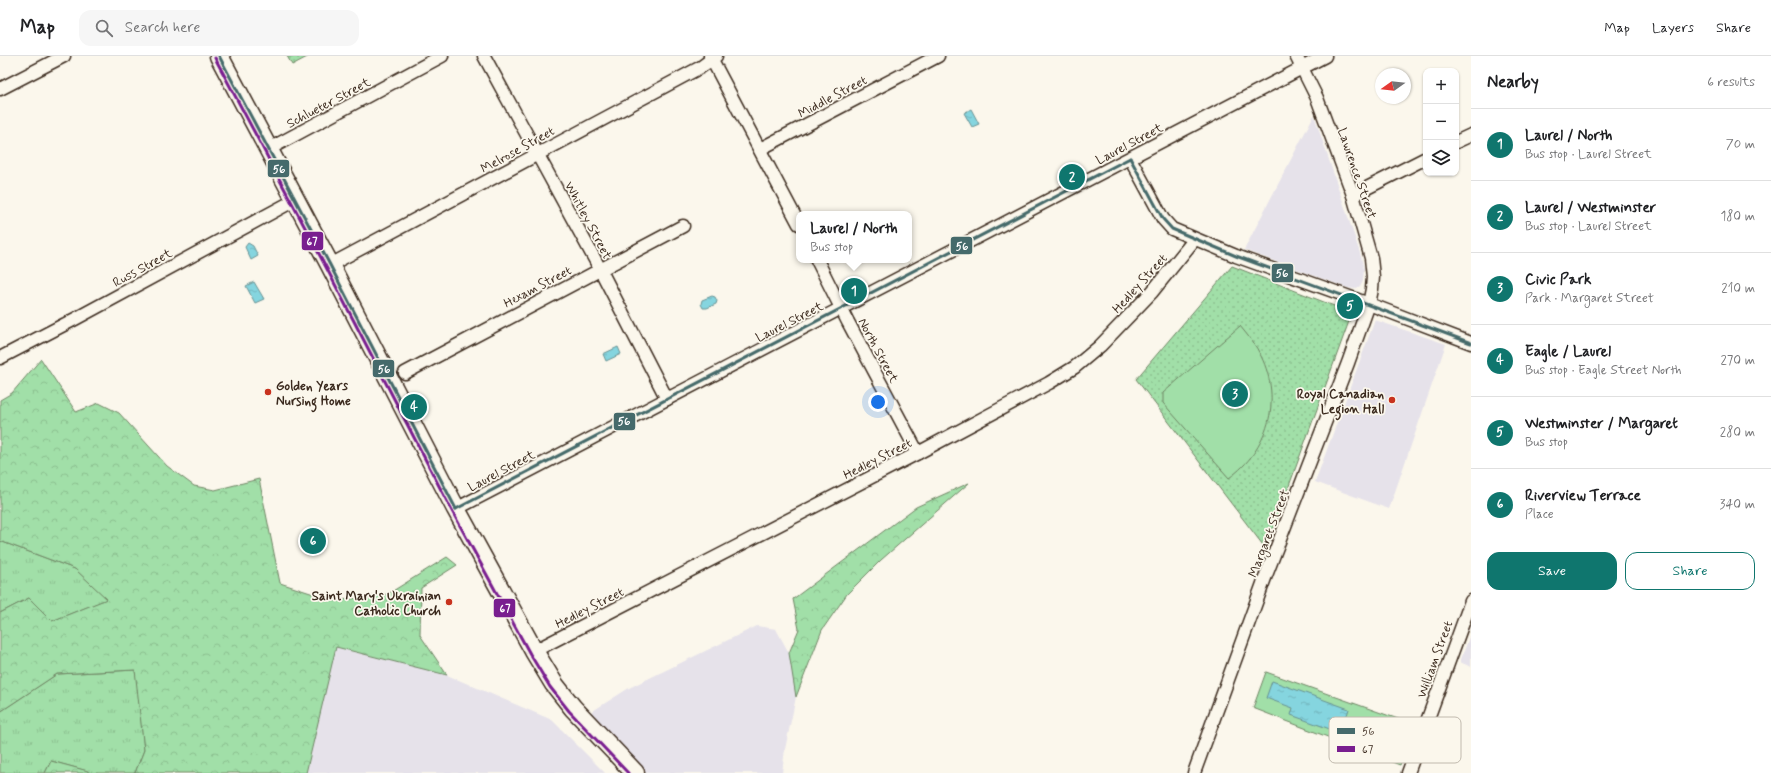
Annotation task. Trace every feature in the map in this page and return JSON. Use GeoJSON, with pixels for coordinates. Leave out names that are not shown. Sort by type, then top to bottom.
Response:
{"type":"FeatureCollection","features":[{"type":"Feature","properties":{"kind":"main road"},"geometry":{"type":"LineString","coordinates":[[219,56],[296,200],[456,509],[534,651],[554,684],[573,708],[635,773]]}},
{"type":"Feature","properties":{"kind":"street"},"geometry":{"type":"LineString","coordinates":[[2,84],[64,56]]}},
{"type":"Feature","properties":{"kind":"street","name":"Schlueter Street"},"geometry":{"type":"LineString","coordinates":[[269,149],[442,56]]}},
{"type":"Feature","properties":{"kind":"street","name":"Whitley Street"},"geometry":{"type":"LineString","coordinates":[[484,56],[600,269],[667,399]]}},
{"type":"Feature","properties":{"kind":"street","name":"Middle Street"},"geometry":{"type":"LineString","coordinates":[[760,149],[938,56]]}},
{"type":"Feature","properties":{"kind":"street","name":"Lawrence Street"},"geometry":{"type":"LineString","coordinates":[[1296,56],[1317,98],[1353,195],[1371,258],[1373,278],[1369,304]]}},
{"type":"Feature","properties":{"kind":"street","name":"Laurel Street"},"geometry":{"type":"LineString","coordinates":[[456,509],[843,309],[1325,56]]}},
{"type":"Feature","properties":{"kind":"street"},"geometry":{"type":"LineString","coordinates":[[713,57],[796,218]]}},
{"type":"Feature","properties":{"kind":"street","name":"Melrose Street"},"geometry":{"type":"LineString","coordinates":[[330,265],[701,67],[713,57]]}},
{"type":"Feature","properties":{"kind":"street"},"geometry":{"type":"LineString","coordinates":[[1459,140],[1471,134]]}},
{"type":"Feature","properties":{"kind":"street"},"geometry":{"type":"LineString","coordinates":[[1130,158],[1163,219],[1172,229],[1194,240],[1471,343]]}},
{"type":"Feature","properties":{"kind":"street"},"geometry":{"type":"LineString","coordinates":[[1353,195],[1423,160]]}},
{"type":"Feature","properties":{"kind":"street","name":"Russ Street"},"geometry":{"type":"LineString","coordinates":[[0,358],[76,319],[296,200]]}},
{"type":"Feature","properties":{"kind":"street","name":"Hexam Street"},"geometry":{"type":"LineString","coordinates":[[405,373],[683,226]]}},
{"type":"Feature","properties":{"kind":"street","name":"Hedley Street"},"geometry":{"type":"LineString","coordinates":[[534,651],[918,452],[1049,383],[1075,367],[1100,346],[1152,292],[1194,240]]}},
{"type":"Feature","properties":{"kind":"street","name":"North Street"},"geometry":{"type":"LineString","coordinates":[[819,263],[918,452]]}},
{"type":"Feature","properties":{"kind":"street","name":"Margaret Street"},"geometry":{"type":"LineString","coordinates":[[1194,773],[1265,578],[1348,363],[1369,304]]}},
{"type":"Feature","properties":{"kind":"street","name":"William Street"},"geometry":{"type":"LineString","coordinates":[[1429,717],[1471,601]]}},
{"type":"Feature","properties":{"kind":"street","name":"William Street"},"geometry":{"type":"LineString","coordinates":[[1408,773],[1412,763]]}},
{"type":"Feature","properties":{"kind":"shaded area"},"geometry":{"type":"Polygon","coordinates":[[[1314,115],[1364,269],[1363,280],[1360,286],[1355,289],[1348,288],[1244,250],[1314,115]]]}},
{"type":"Feature","properties":{"kind":"shaded area"},"geometry":{"type":"Polygon","coordinates":[[[1375,320],[1446,344],[1389,509],[1315,482],[1375,320]]]}},
{"type":"Feature","properties":{"kind":"shaded area"},"geometry":{"type":"Polygon","coordinates":[[[757,626],[776,629],[789,653],[796,697],[785,749],[782,773],[646,773],[588,714],[629,688],[757,626]]]}},
{"type":"Feature","properties":{"kind":"shaded area"},"geometry":{"type":"Polygon","coordinates":[[[1471,632],[1471,667],[1460,662],[1471,632]]]}},
{"type":"Feature","properties":{"kind":"shaded area"},"geometry":{"type":"Polygon","coordinates":[[[335,647],[447,675],[552,720],[605,773],[306,773],[335,647]]]}},
{"type":"Feature","properties":{"kind":"green space"},"geometry":{"type":"Polygon","coordinates":[[[287,56],[309,56],[292,65],[287,56]]]}},
{"type":"Feature","properties":{"kind":"green space"},"geometry":{"type":"Polygon","coordinates":[[[1232,266],[1352,313],[1266,549],[1136,379],[1232,266]]]}},
{"type":"Feature","properties":{"kind":"green space"},"geometry":{"type":"Polygon","coordinates":[[[1240,326],[1257,348],[1268,373],[1271,390],[1271,407],[1268,423],[1262,439],[1254,453],[1242,467],[1229,478],[1163,403],[1163,393],[1240,326]]]}},
{"type":"Feature","properties":{"kind":"green space"},"geometry":{"type":"Polygon","coordinates":[[[41,359],[76,412],[99,403],[119,413],[167,466],[194,486],[215,490],[259,479],[280,583],[335,601],[388,594],[447,557],[457,565],[421,588],[420,635],[447,675],[336,647],[306,773],[135,773],[144,750],[135,670],[57,674],[0,712],[0,613],[29,598],[52,621],[107,599],[75,569],[0,541],[0,400],[12,393],[41,359]]]}},
{"type":"Feature","properties":{"kind":"green space"},"geometry":{"type":"Polygon","coordinates":[[[969,483],[881,560],[847,594],[822,630],[796,697],[789,653],[799,629],[793,599],[916,507],[969,483]]]}},
{"type":"Feature","properties":{"kind":"green space"},"geometry":{"type":"Polygon","coordinates":[[[0,541],[75,569],[108,599],[52,621],[29,598],[0,613],[0,541]]]}},
{"type":"Feature","properties":{"kind":"green space"},"geometry":{"type":"Polygon","coordinates":[[[136,670],[144,750],[135,773],[88,773],[87,771],[51,761],[45,773],[0,773],[0,712],[57,674],[136,670]]]}},
{"type":"Feature","properties":{"kind":"green space"},"geometry":{"type":"Polygon","coordinates":[[[1266,672],[1393,717],[1329,717],[1329,737],[1253,708],[1266,672]]]}},
{"type":"Feature","properties":{"kind":"green space"},"geometry":{"type":"Polygon","coordinates":[[[51,761],[88,771],[88,773],[45,773],[51,761]]]}},
{"type":"Feature","properties":{"kind":"water"},"geometry":{"type":"Polygon","coordinates":[[[971,109],[979,124],[972,127],[964,113],[971,109]]]}},
{"type":"Feature","properties":{"kind":"water"},"geometry":{"type":"Polygon","coordinates":[[[248,243],[253,246],[258,256],[251,260],[245,247],[248,243]]]}},
{"type":"Feature","properties":{"kind":"water"},"geometry":{"type":"Polygon","coordinates":[[[254,282],[264,299],[255,303],[246,286],[254,282]]]}},
{"type":"Feature","properties":{"kind":"water"},"geometry":{"type":"Polygon","coordinates":[[[712,296],[715,297],[717,301],[716,304],[703,308],[701,304],[702,300],[712,296]]]}},
{"type":"Feature","properties":{"kind":"water"},"geometry":{"type":"Polygon","coordinates":[[[618,347],[621,354],[606,361],[603,354],[618,347]]]}},
{"type":"Feature","properties":{"kind":"water"},"geometry":{"type":"Polygon","coordinates":[[[1272,681],[1349,709],[1346,717],[1329,717],[1329,729],[1291,715],[1293,708],[1266,698],[1272,681]]]}},
{"type":"Feature","properties":{"kind":"transit line","name":"56"},"geometry":{"type":"LineString","coordinates":[[219,56],[330,265],[456,509]]}},
{"type":"Feature","properties":{"kind":"transit line","name":"67"},"geometry":{"type":"LineString","coordinates":[[215,58],[326,267],[452,511],[530,654],[550,687],[569,711],[628,773]]}},
{"type":"Feature","properties":{"kind":"transit line","name":"56"},"geometry":{"type":"LineString","coordinates":[[1130,158],[1163,219],[1172,229],[1236,256],[1471,343]]}},
{"type":"Feature","properties":{"kind":"transit line","name":"56"},"geometry":{"type":"LineString","coordinates":[[456,509],[1130,158]]}},
{"type":"Feature","properties":{"kind":"place","name":"Laurel / Westminster"},"geometry":{"type":"Point","coordinates":[1072,177]}},
{"type":"Feature","properties":{"kind":"place","name":"Laurel / North"},"geometry":{"type":"Point","coordinates":[854,291]}},
{"type":"Feature","properties":{"kind":"place","name":"Westminster / Margaret"},"geometry":{"type":"Point","coordinates":[1350,306]}},
{"type":"Feature","properties":{"kind":"place","name":"Golden Years Nursing Home"},"geometry":{"type":"Point","coordinates":[268,392]}},
{"type":"Feature","properties":{"kind":"place","name":"Civic Park"},"geometry":{"type":"Point","coordinates":[1235,394]}},
{"type":"Feature","properties":{"kind":"place","name":"Royal Canadian Legion Hall"},"geometry":{"type":"Point","coordinates":[1392,400]}},
{"type":"Feature","properties":{"kind":"place","name":"Eagle / Laurel"},"geometry":{"type":"Point","coordinates":[414,407]}},
{"type":"Feature","properties":{"kind":"place","name":"Riverview Terrace"},"geometry":{"type":"Point","coordinates":[313,541]}},
{"type":"Feature","properties":{"kind":"place","name":"Saint Mary's Ukrainian Catholic Church"},"geometry":{"type":"Point","coordinates":[449,602]}}]}
